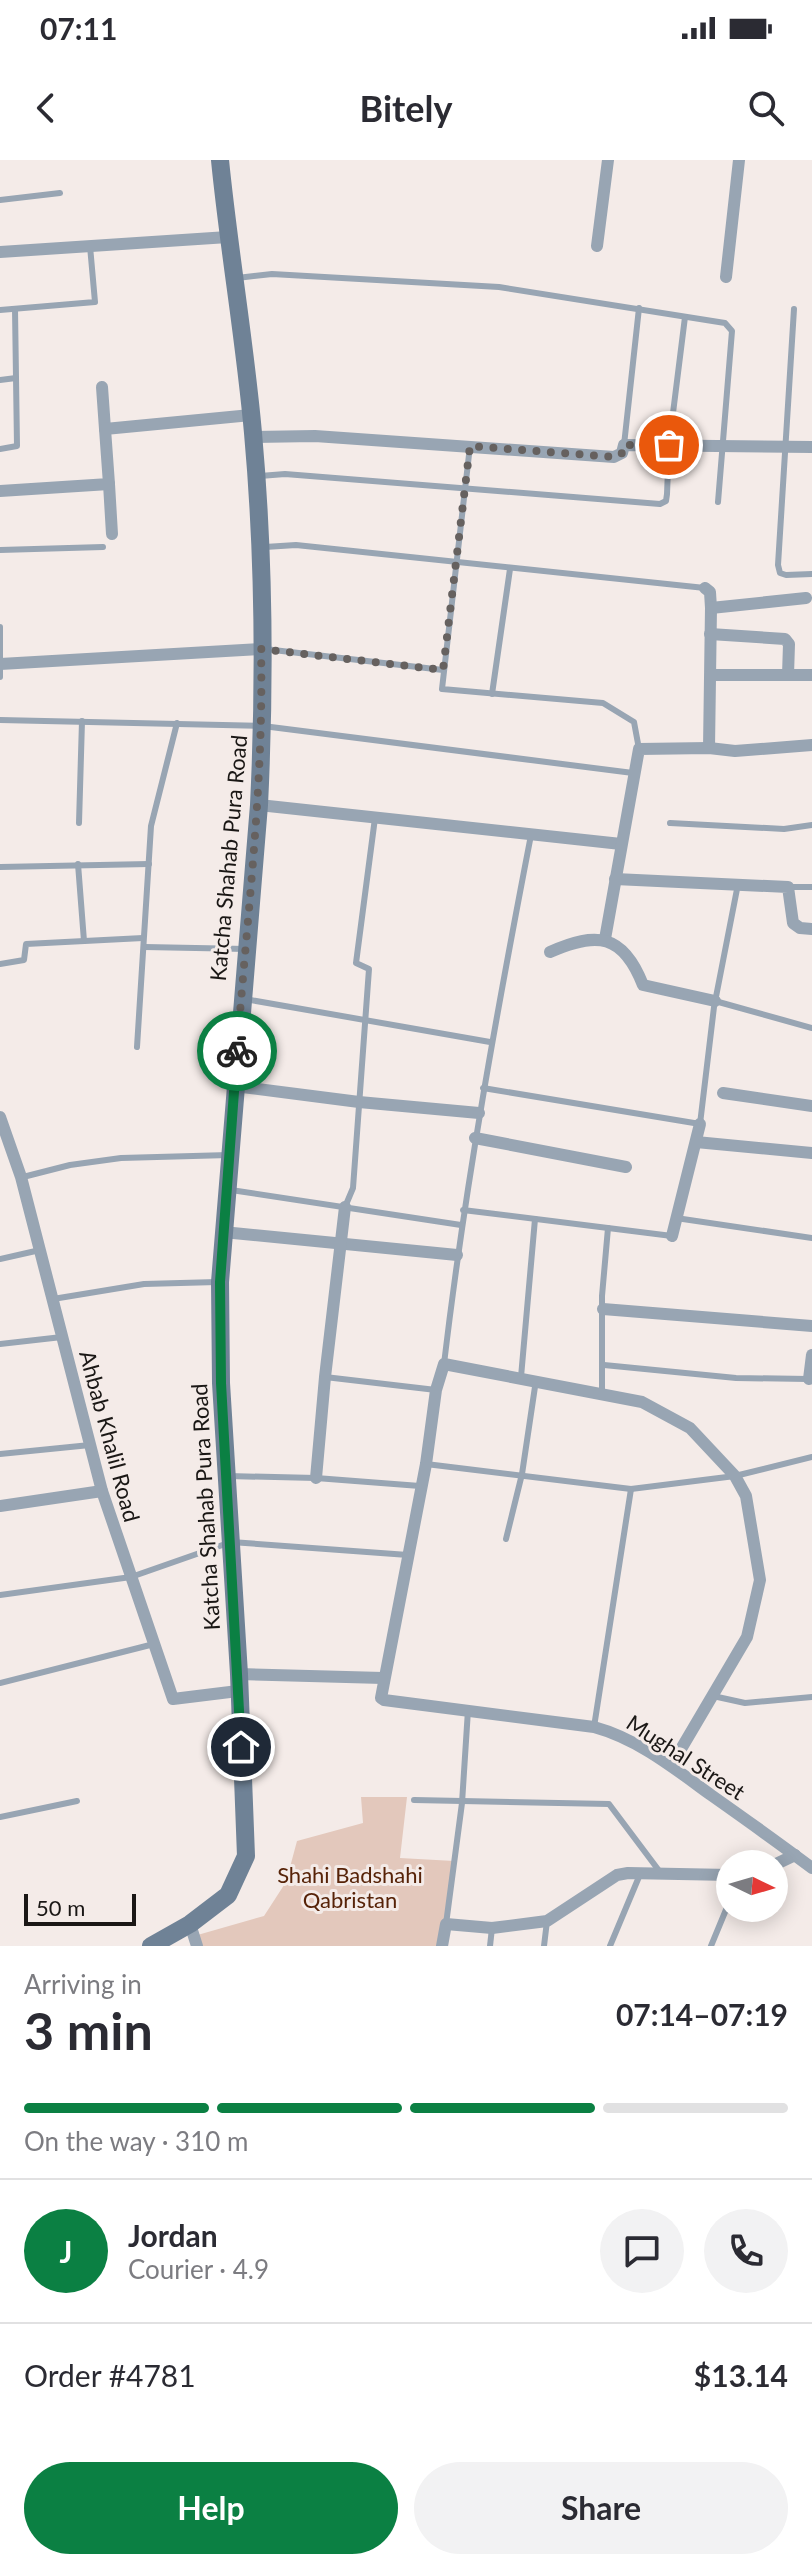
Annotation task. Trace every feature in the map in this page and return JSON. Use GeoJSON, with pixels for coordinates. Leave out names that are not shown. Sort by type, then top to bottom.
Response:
{"type":"FeatureCollection","features":[{"type":"Feature","properties":{"kind":"street","name":"Katcha Shahab Pura Road"},"geometry":{"type":"LineString","coordinates":[[151,1946],[190,1924],[228,1895],[246,1856],[221,1383],[220,1282],[259,805],[263,726],[261,547],[251,415],[220,160]]}},
{"type":"Feature","properties":{"kind":"street"},"geometry":{"type":"LineString","coordinates":[[597,246],[608,160]]}},
{"type":"Feature","properties":{"kind":"street"},"geometry":{"type":"LineString","coordinates":[[726,277],[739,160]]}},
{"type":"Feature","properties":{"kind":"street"},"geometry":{"type":"LineString","coordinates":[[0,252],[228,237]]}},
{"type":"Feature","properties":{"kind":"street"},"geometry":{"type":"LineString","coordinates":[[102,387],[112,534]]}},
{"type":"Feature","properties":{"kind":"street"},"geometry":{"type":"LineString","coordinates":[[105,429],[251,415]]}},
{"type":"Feature","properties":{"kind":"street"},"geometry":{"type":"LineString","coordinates":[[253,437],[315,436],[614,457],[622,453],[624,445],[812,447]]}},
{"type":"Feature","properties":{"kind":"street"},"geometry":{"type":"LineString","coordinates":[[0,491],[109,484]]}},
{"type":"Feature","properties":{"kind":"street"},"geometry":{"type":"LineString","coordinates":[[705,588],[710,592],[711,608],[709,748]]}},
{"type":"Feature","properties":{"kind":"street"},"geometry":{"type":"LineString","coordinates":[[711,608],[806,598]]}},
{"type":"Feature","properties":{"kind":"street"},"geometry":{"type":"LineString","coordinates":[[710,634],[785,639],[789,644],[788,675]]}},
{"type":"Feature","properties":{"kind":"street"},"geometry":{"type":"LineString","coordinates":[[0,668],[261,649]]}},
{"type":"Feature","properties":{"kind":"street"},"geometry":{"type":"LineString","coordinates":[[711,675],[812,675]]}},
{"type":"Feature","properties":{"kind":"street"},"geometry":{"type":"LineString","coordinates":[[605,939],[639,749],[709,748],[735,751],[812,745]]}},
{"type":"Feature","properties":{"kind":"street"},"geometry":{"type":"LineString","coordinates":[[259,805],[621,844]]}},
{"type":"Feature","properties":{"kind":"street"},"geometry":{"type":"LineString","coordinates":[[615,879],[788,887],[793,923],[800,928],[812,929]]}},
{"type":"Feature","properties":{"kind":"street"},"geometry":{"type":"LineString","coordinates":[[550,952],[570,943],[605,939],[619,946],[630,957],[643,985],[715,1001]]}},
{"type":"Feature","properties":{"kind":"street"},"geometry":{"type":"LineString","coordinates":[[234,1086],[479,1113]]}},
{"type":"Feature","properties":{"kind":"street"},"geometry":{"type":"LineString","coordinates":[[723,1093],[812,1106]]}},
{"type":"Feature","properties":{"kind":"street","name":"Ahbab Khalil Road"},"geometry":{"type":"LineString","coordinates":[[0,1117],[21,1177],[102,1491],[173,1699],[238,1682]]}},
{"type":"Feature","properties":{"kind":"street"},"geometry":{"type":"LineString","coordinates":[[672,1236],[700,1124]]}},
{"type":"Feature","properties":{"kind":"street"},"geometry":{"type":"LineString","coordinates":[[475,1138],[626,1167]]}},
{"type":"Feature","properties":{"kind":"street"},"geometry":{"type":"LineString","coordinates":[[696,1142],[812,1153]]}},
{"type":"Feature","properties":{"kind":"street"},"geometry":{"type":"LineString","coordinates":[[316,1478],[345,1207]]}},
{"type":"Feature","properties":{"kind":"street"},"geometry":{"type":"LineString","coordinates":[[223,1232],[457,1255]]}},
{"type":"Feature","properties":{"kind":"street"},"geometry":{"type":"LineString","coordinates":[[603,1309],[812,1326]]}},
{"type":"Feature","properties":{"kind":"street"},"geometry":{"type":"LineString","coordinates":[[810,1379],[812,1355]]}},
{"type":"Feature","properties":{"kind":"street"},"geometry":{"type":"LineString","coordinates":[[238,1682],[383,1678],[426,1464],[436,1390],[444,1364],[521,1377],[642,1402],[690,1428],[735,1476],[746,1496],[760,1580],[747,1637],[671,1766]]}},
{"type":"Feature","properties":{"kind":"street"},"geometry":{"type":"LineString","coordinates":[[0,1506],[102,1491]]}},
{"type":"Feature","properties":{"kind":"street","name":"Mughal Street"},"geometry":{"type":"LineString","coordinates":[[383,1678],[381,1698],[384,1700],[594,1727],[629,1738],[812,1868]]}},
{"type":"Feature","properties":{"kind":"street"},"geometry":{"type":"LineString","coordinates":[[788,1858],[795,1855]]}},
{"type":"Feature","properties":{"kind":"street"},"geometry":{"type":"LineString","coordinates":[[442,1946],[446,1924],[492,1928],[547,1921],[617,1875],[641,1872],[716,1875]]}},
{"type":"Feature","properties":{"kind":"street"},"geometry":{"type":"LineString","coordinates":[[190,1924],[197,1946]]}},
{"type":"Feature","properties":{"kind":"lane"},"geometry":{"type":"LineString","coordinates":[[0,200],[60,193]]}},
{"type":"Feature","properties":{"kind":"lane"},"geometry":{"type":"LineString","coordinates":[[0,310],[95,302],[90,246]]}},
{"type":"Feature","properties":{"kind":"lane"},"geometry":{"type":"LineString","coordinates":[[233,279],[272,274],[499,287],[725,323],[732,331],[718,502]]}},
{"type":"Feature","properties":{"kind":"lane"},"geometry":{"type":"LineString","coordinates":[[624,445],[639,308]]}},
{"type":"Feature","properties":{"kind":"lane"},"geometry":{"type":"LineString","coordinates":[[0,449],[17,446],[15,309]]}},
{"type":"Feature","properties":{"kind":"lane"},"geometry":{"type":"LineString","coordinates":[[794,309],[778,565],[780,573],[786,575],[812,574]]}},
{"type":"Feature","properties":{"kind":"lane"},"geometry":{"type":"LineString","coordinates":[[256,476],[285,474],[660,504],[666,501],[667,494],[669,445],[685,317]]}},
{"type":"Feature","properties":{"kind":"lane"},"geometry":{"type":"LineString","coordinates":[[0,380],[16,378]]}},
{"type":"Feature","properties":{"kind":"lane"},"geometry":{"type":"LineString","coordinates":[[470,446],[442,689],[603,703],[634,722],[639,749]]}},
{"type":"Feature","properties":{"kind":"lane"},"geometry":{"type":"LineString","coordinates":[[261,547],[296,545],[705,588]]}},
{"type":"Feature","properties":{"kind":"lane"},"geometry":{"type":"LineString","coordinates":[[0,550],[103,547]]}},
{"type":"Feature","properties":{"kind":"lane"},"geometry":{"type":"LineString","coordinates":[[492,694],[510,569]]}},
{"type":"Feature","properties":{"kind":"lane"},"geometry":{"type":"LineString","coordinates":[[0,627],[0,668]]}},
{"type":"Feature","properties":{"kind":"lane"},"geometry":{"type":"LineString","coordinates":[[261,649],[443,670]]}},
{"type":"Feature","properties":{"kind":"lane"},"geometry":{"type":"LineString","coordinates":[[0,720],[263,726],[634,773]]}},
{"type":"Feature","properties":{"kind":"lane"},"geometry":{"type":"LineString","coordinates":[[79,823],[82,721]]}},
{"type":"Feature","properties":{"kind":"lane"},"geometry":{"type":"LineString","coordinates":[[137,1047],[151,826],[177,723]]}},
{"type":"Feature","properties":{"kind":"lane"},"geometry":{"type":"LineString","coordinates":[[345,1207],[353,1188],[369,969],[356,963],[375,816]]}},
{"type":"Feature","properties":{"kind":"lane"},"geometry":{"type":"LineString","coordinates":[[670,823],[784,829],[812,825]]}},
{"type":"Feature","properties":{"kind":"lane"},"geometry":{"type":"LineString","coordinates":[[444,1364],[463,1210],[490,1042],[531,835]]}},
{"type":"Feature","properties":{"kind":"lane"},"geometry":{"type":"LineString","coordinates":[[78,864],[84,941]]}},
{"type":"Feature","properties":{"kind":"lane"},"geometry":{"type":"LineString","coordinates":[[0,867],[149,864]]}},
{"type":"Feature","properties":{"kind":"lane"},"geometry":{"type":"LineString","coordinates":[[483,1088],[700,1124],[715,1001],[738,884]]}},
{"type":"Feature","properties":{"kind":"lane"},"geometry":{"type":"LineString","coordinates":[[788,887],[812,887]]}},
{"type":"Feature","properties":{"kind":"lane"},"geometry":{"type":"LineString","coordinates":[[0,964],[24,960],[26,944],[143,938]]}},
{"type":"Feature","properties":{"kind":"lane"},"geometry":{"type":"LineString","coordinates":[[145,947],[246,949]]}},
{"type":"Feature","properties":{"kind":"lane"},"geometry":{"type":"LineString","coordinates":[[241,998],[490,1042]]}},
{"type":"Feature","properties":{"kind":"lane"},"geometry":{"type":"LineString","coordinates":[[715,1001],[812,1028]]}},
{"type":"Feature","properties":{"kind":"lane"},"geometry":{"type":"LineString","coordinates":[[21,1177],[70,1165],[121,1158],[229,1155]]}},
{"type":"Feature","properties":{"kind":"lane"},"geometry":{"type":"LineString","coordinates":[[226,1189],[461,1225]]}},
{"type":"Feature","properties":{"kind":"lane"},"geometry":{"type":"LineString","coordinates":[[463,1210],[672,1236]]}},
{"type":"Feature","properties":{"kind":"lane"},"geometry":{"type":"LineString","coordinates":[[676,1218],[812,1238]]}},
{"type":"Feature","properties":{"kind":"lane"},"geometry":{"type":"LineString","coordinates":[[521,1377],[535,1219]]}},
{"type":"Feature","properties":{"kind":"lane"},"geometry":{"type":"LineString","coordinates":[[602,1395],[608,1228]]}},
{"type":"Feature","properties":{"kind":"lane"},"geometry":{"type":"LineString","coordinates":[[0,1259],[40,1250]]}},
{"type":"Feature","properties":{"kind":"lane"},"geometry":{"type":"LineString","coordinates":[[52,1299],[144,1284],[220,1282]]}},
{"type":"Feature","properties":{"kind":"lane"},"geometry":{"type":"LineString","coordinates":[[0,1344],[62,1337]]}},
{"type":"Feature","properties":{"kind":"lane"},"geometry":{"type":"LineString","coordinates":[[604,1365],[736,1378],[810,1379]]}},
{"type":"Feature","properties":{"kind":"lane"},"geometry":{"type":"LineString","coordinates":[[325,1377],[436,1390]]}},
{"type":"Feature","properties":{"kind":"lane"},"geometry":{"type":"LineString","coordinates":[[506,1539],[522,1474],[536,1380]]}},
{"type":"Feature","properties":{"kind":"lane"},"geometry":{"type":"LineString","coordinates":[[0,1454],[90,1445]]}},
{"type":"Feature","properties":{"kind":"lane"},"geometry":{"type":"LineString","coordinates":[[426,1464],[631,1489],[735,1476],[812,1457]]}},
{"type":"Feature","properties":{"kind":"lane"},"geometry":{"type":"LineString","coordinates":[[227,1476],[316,1478],[420,1486]]}},
{"type":"Feature","properties":{"kind":"lane"},"geometry":{"type":"LineString","coordinates":[[594,1727],[631,1489]]}},
{"type":"Feature","properties":{"kind":"lane"},"geometry":{"type":"LineString","coordinates":[[0,1595],[131,1577],[231,1542],[408,1555]]}},
{"type":"Feature","properties":{"kind":"lane"},"geometry":{"type":"LineString","coordinates":[[0,1683],[154,1644]]}},
{"type":"Feature","properties":{"kind":"lane"},"geometry":{"type":"LineString","coordinates":[[712,1696],[745,1703],[812,1697]]}},
{"type":"Feature","properties":{"kind":"lane"},"geometry":{"type":"LineString","coordinates":[[446,1924],[462,1803],[468,1710]]}},
{"type":"Feature","properties":{"kind":"lane"},"geometry":{"type":"LineString","coordinates":[[414,1800],[609,1804],[662,1875]]}},
{"type":"Feature","properties":{"kind":"lane"},"geometry":{"type":"LineString","coordinates":[[0,1817],[77,1801]]}},
{"type":"Feature","properties":{"kind":"lane"},"geometry":{"type":"LineString","coordinates":[[610,1946],[641,1872]]}},
{"type":"Feature","properties":{"kind":"lane"},"geometry":{"type":"LineString","coordinates":[[544,1946],[547,1921]]}},
{"type":"Feature","properties":{"kind":"lane"},"geometry":{"type":"LineString","coordinates":[[711,1946],[721,1922]]}},
{"type":"Feature","properties":{"kind":"lane"},"geometry":{"type":"LineString","coordinates":[[490,1946],[492,1928]]}},
{"type":"Feature","properties":{"kind":"green space","name":"Shahi Badshahi Qabristan"},"geometry":{"type":"Polygon","coordinates":[[[361,1797],[407,1797],[400,1858],[454,1861],[442,1946],[197,1946],[194,1936],[264,1916],[286,1882],[297,1841],[363,1823],[361,1797]]]}},
{"type":"Feature","properties":{"kind":"way so far"},"geometry":{"type":"LineString","coordinates":[[237,1051],[259,805],[263,726],[261,649],[443,670],[470,446],[614,457],[622,453],[624,445],[669,445]]}},
{"type":"Feature","properties":{"kind":"route"},"geometry":{"type":"LineString","coordinates":[[237,1051],[220,1282],[221,1383],[241,1747]]}}]}
